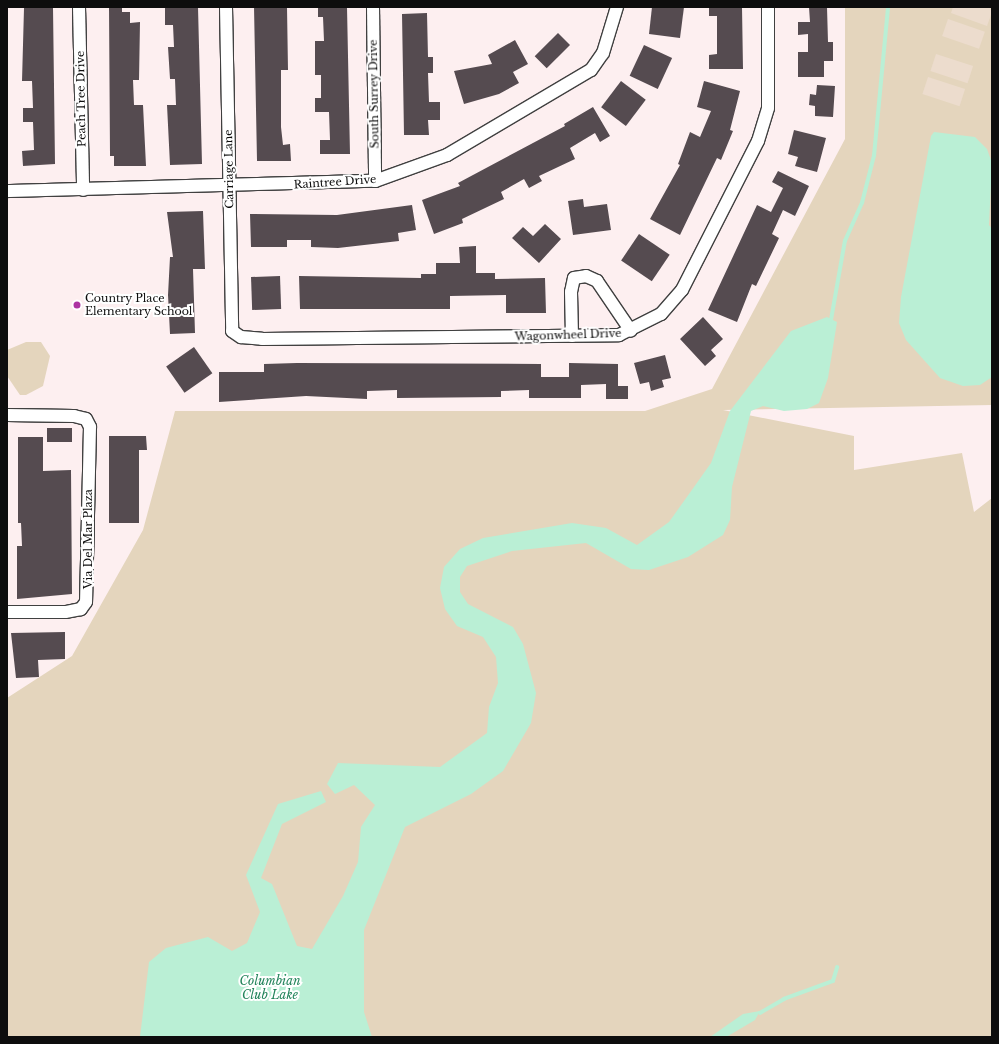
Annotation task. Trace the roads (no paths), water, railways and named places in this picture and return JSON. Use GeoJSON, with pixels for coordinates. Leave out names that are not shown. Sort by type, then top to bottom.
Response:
{"type":"FeatureCollection","features":[{"type":"Feature","properties":{"kind":"street","name":"Peach Tree Drive"},"geometry":{"type":"LineString","coordinates":[[79,7],[82,190]]}},
{"type":"Feature","properties":{"kind":"street","name":"Carriage Lane"},"geometry":{"type":"LineString","coordinates":[[226,7],[232,331]]}},
{"type":"Feature","properties":{"kind":"street","name":"South Surrey Drive"},"geometry":{"type":"LineString","coordinates":[[373,7],[375,181]]}},
{"type":"Feature","properties":{"kind":"street","name":"Raintree Drive"},"geometry":{"type":"LineString","coordinates":[[7,191],[229,187],[375,181],[447,155],[591,70],[603,53],[617,7]]}},
{"type":"Feature","properties":{"kind":"street","name":"Wagonwheel Drive"},"geometry":{"type":"LineString","coordinates":[[232,331],[241,337],[262,339],[619,335],[631,331],[661,314],[682,290],[758,141],[768,108],[768,7]]}},
{"type":"Feature","properties":{"kind":"street"},"geometry":{"type":"LineString","coordinates":[[572,336],[571,292],[574,278],[586,276],[597,281],[631,331]]}},
{"type":"Feature","properties":{"kind":"street","name":"Via Del Mar Plaza"},"geometry":{"type":"LineString","coordinates":[[7,415],[86,419],[90,427],[86,602],[81,609],[65,612],[7,612]]}},
{"type":"Feature","properties":{"kind":"water"},"geometry":{"type":"Polygon","coordinates":[[[934,132],[975,137],[987,149],[992,163],[989,225],[992,229],[992,377],[980,385],[963,386],[940,378],[906,340],[899,323],[901,297],[931,136],[934,132]]]}},
{"type":"Feature","properties":{"kind":"water","name":"Columbian Club Lake"},"geometry":{"type":"Polygon","coordinates":[[[827,317],[837,322],[828,378],[819,403],[807,409],[784,411],[763,406],[751,411],[732,487],[730,520],[723,535],[688,557],[649,570],[631,569],[586,543],[512,551],[467,566],[460,577],[460,592],[468,604],[513,627],[523,644],[536,693],[531,723],[503,771],[471,794],[405,827],[364,930],[364,1012],[372,1037],[140,1037],[149,962],[166,948],[208,937],[232,951],[247,943],[260,912],[246,875],[278,804],[321,791],[326,802],[282,824],[261,878],[272,884],[297,946],[312,949],[343,896],[358,862],[361,827],[375,805],[354,785],[335,794],[327,784],[338,763],[440,767],[487,733],[489,707],[498,683],[496,657],[483,637],[457,626],[445,609],[440,588],[444,567],[460,549],[483,538],[572,523],[606,528],[637,545],[669,522],[711,463],[730,411],[791,331],[827,317]]]}},
{"type":"Feature","properties":{"kind":"water"},"geometry":{"type":"Polygon","coordinates":[[[760,1011],[755,1020],[728,1036],[710,1037],[743,1014],[760,1011]]]}},
{"type":"Feature","properties":{"kind":"waterway"},"geometry":{"type":"LineString","coordinates":[[831,320],[845,241],[862,203],[874,156],[888,7]]}},
{"type":"Feature","properties":{"kind":"waterway"},"geometry":{"type":"LineString","coordinates":[[760,1013],[784,999],[833,981],[837,968]]}},
{"type":"Feature","properties":{"kind":"place","name":"Country Place Elementary School"},"geometry":{"type":"Point","coordinates":[77,305]}}]}
